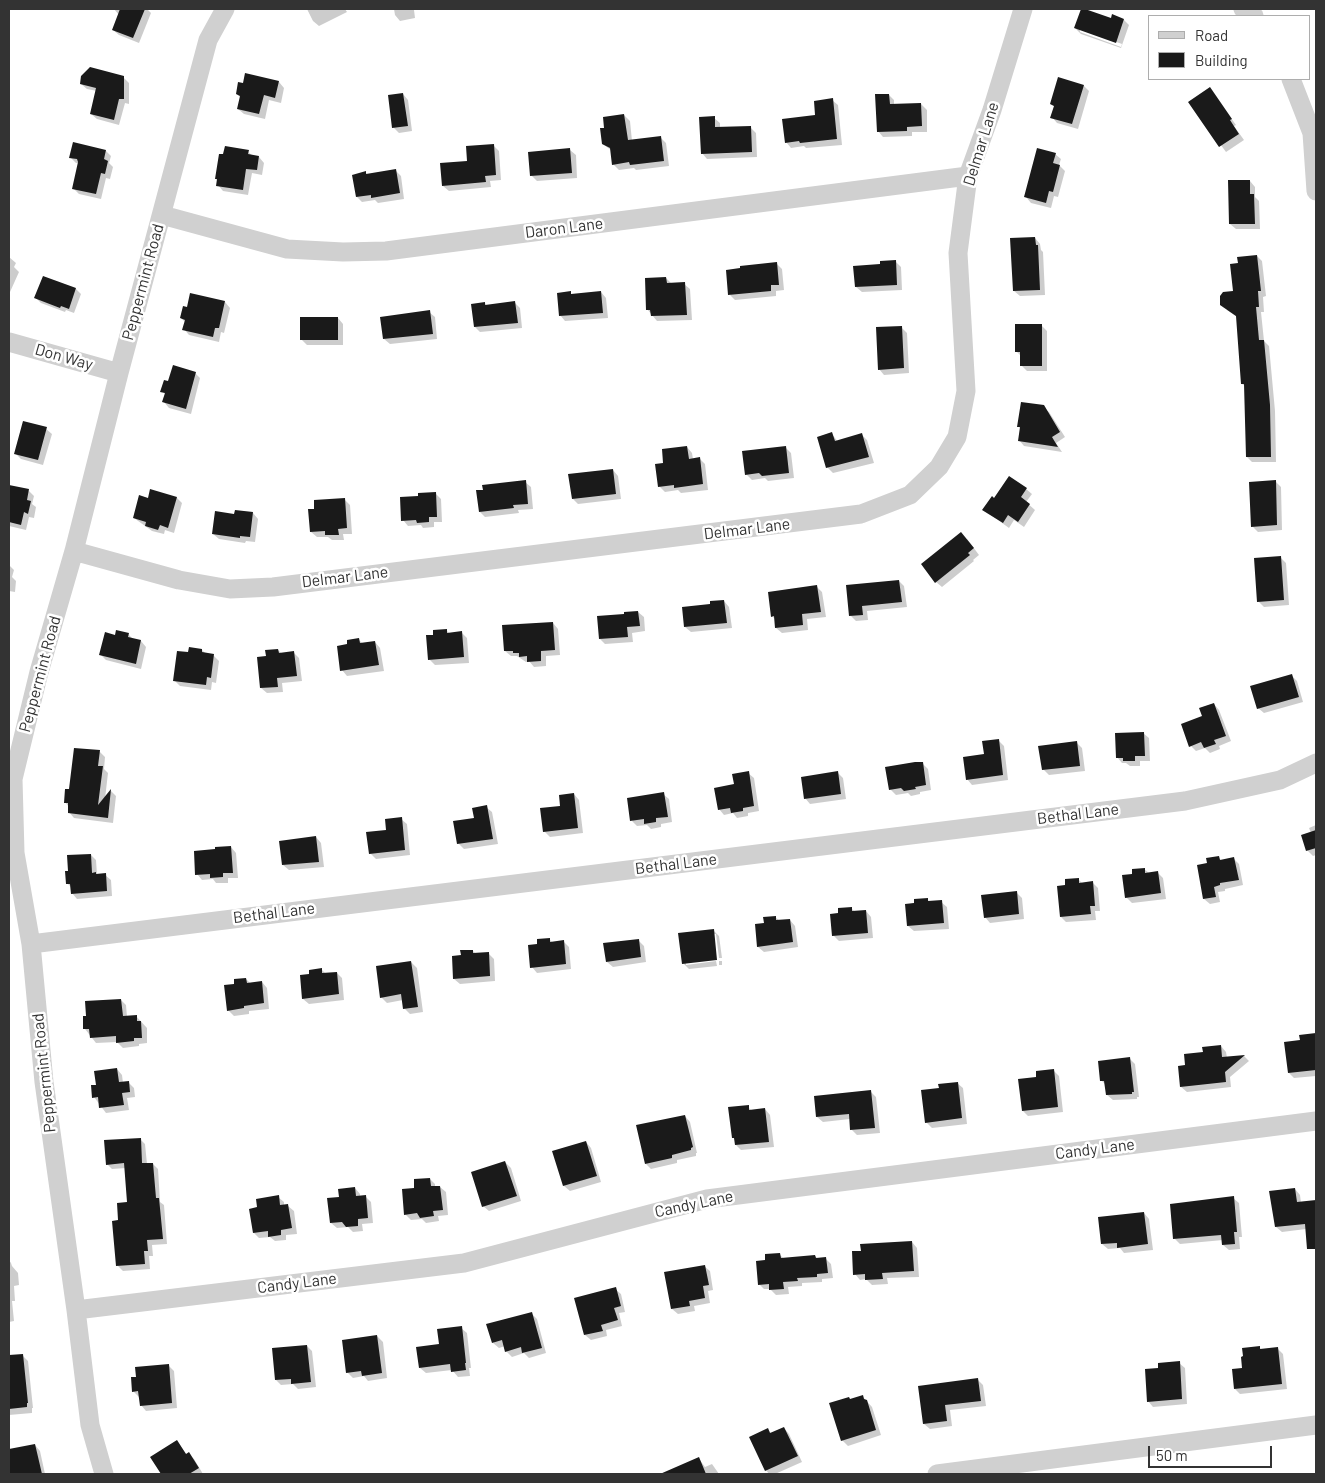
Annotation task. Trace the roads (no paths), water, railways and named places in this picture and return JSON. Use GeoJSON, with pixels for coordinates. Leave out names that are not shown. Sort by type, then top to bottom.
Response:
{"type":"FeatureCollection","features":[{"type":"Feature","properties":{"kind":"street","name":"Peppermint Road"},"geometry":{"type":"LineString","coordinates":[[104,1474],[90,1425],[44,1082],[31,944],[15,853],[13,779],[39,672],[74,551],[119,373],[208,40],[225,9]]}},
{"type":"Feature","properties":{"kind":"street","name":"Delmar Lane"},"geometry":{"type":"LineString","coordinates":[[74,551],[179,580],[230,589],[273,587],[861,514],[910,495],[939,467],[957,437],[966,390],[958,253],[968,176],[992,110],[1023,9]]}},
{"type":"Feature","properties":{"kind":"street"},"geometry":{"type":"LineString","coordinates":[[1291,80],[1312,133],[1316,191]]}},
{"type":"Feature","properties":{"kind":"street","name":"Daron Lane"},"geometry":{"type":"LineString","coordinates":[[162,215],[287,249],[343,252],[386,251],[968,176]]}},
{"type":"Feature","properties":{"kind":"street","name":"Don Way"},"geometry":{"type":"LineString","coordinates":[[9,342],[119,373]]}},
{"type":"Feature","properties":{"kind":"street","name":"Bethal Lane"},"geometry":{"type":"LineString","coordinates":[[31,944],[1185,801],[1280,780],[1316,763]]}},
{"type":"Feature","properties":{"kind":"street","name":"Candy Lane"},"geometry":{"type":"LineString","coordinates":[[76,1310],[464,1263],[707,1198],[1316,1121]]}},
{"type":"Feature","properties":{"kind":"street"},"geometry":{"type":"LineString","coordinates":[[937,1474],[1316,1425]]}}]}
